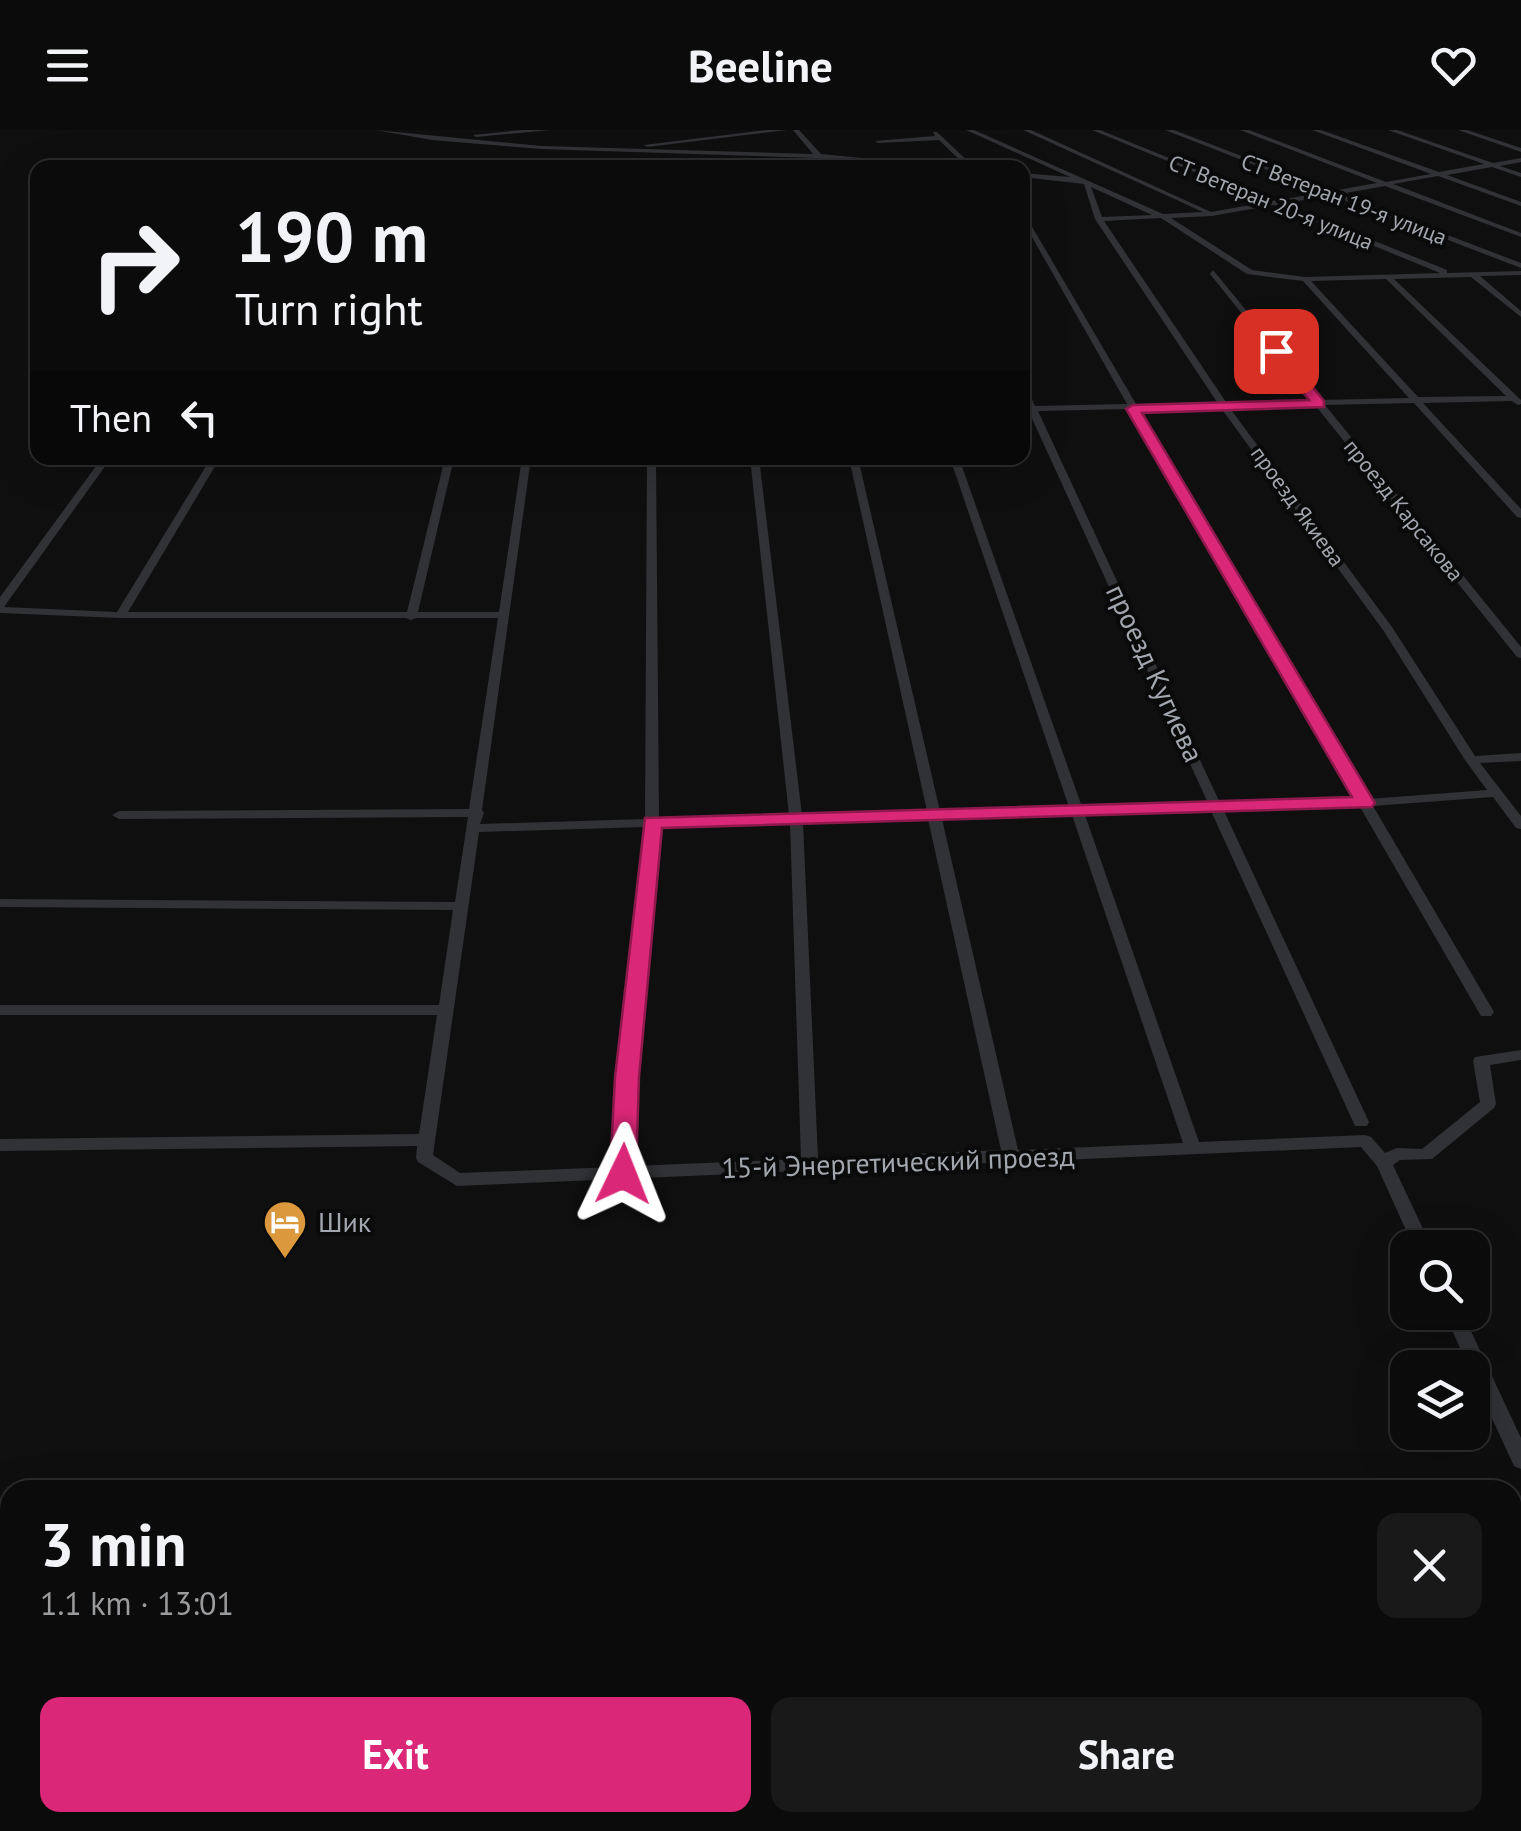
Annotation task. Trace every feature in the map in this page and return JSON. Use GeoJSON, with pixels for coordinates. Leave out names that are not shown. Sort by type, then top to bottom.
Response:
{"type":"FeatureCollection","features":[{"type":"Feature","properties":{"kind":"street"},"geometry":{"type":"LineString","coordinates":[[378,130],[423,134],[437,140],[746,160]]}},
{"type":"Feature","properties":{"kind":"street"},"geometry":{"type":"LineString","coordinates":[[437,140],[547,130]]}},
{"type":"Feature","properties":{"kind":"street"},"geometry":{"type":"LineString","coordinates":[[568,148],[730,138],[784,130]]}},
{"type":"Feature","properties":{"kind":"street"},"geometry":{"type":"LineString","coordinates":[[796,130],[822,160]]}},
{"type":"Feature","properties":{"kind":"street"},"geometry":{"type":"LineString","coordinates":[[932,130],[963,160]]}},
{"type":"Feature","properties":{"kind":"street"},"geometry":{"type":"LineString","coordinates":[[969,130],[1166,218],[1250,272],[1305,279],[1474,275],[1521,270]]}},
{"type":"Feature","properties":{"kind":"street"},"geometry":{"type":"LineString","coordinates":[[1026,130],[1212,214]]}},
{"type":"Feature","properties":{"kind":"street","name":"СТ Ветеран 20-я улица"},"geometry":{"type":"LineString","coordinates":[[1095,130],[1448,274]]}},
{"type":"Feature","properties":{"kind":"street","name":"СТ Ветеран 19-я улица"},"geometry":{"type":"LineString","coordinates":[[1168,130],[1521,270]]}},
{"type":"Feature","properties":{"kind":"street"},"geometry":{"type":"LineString","coordinates":[[1243,130],[1521,235]]}},
{"type":"Feature","properties":{"kind":"street"},"geometry":{"type":"LineString","coordinates":[[1316,130],[1521,204]]}},
{"type":"Feature","properties":{"kind":"street"},"geometry":{"type":"LineString","coordinates":[[1390,130],[1521,175]]}},
{"type":"Feature","properties":{"kind":"street"},"geometry":{"type":"LineString","coordinates":[[1461,130],[1521,150]]}},
{"type":"Feature","properties":{"kind":"street"},"geometry":{"type":"LineString","coordinates":[[878,141],[940,138]]}},
{"type":"Feature","properties":{"kind":"street"},"geometry":{"type":"LineString","coordinates":[[567,160],[568,148]]}},
{"type":"Feature","properties":{"kind":"street"},"geometry":{"type":"LineString","coordinates":[[640,152],[640,160]]}},
{"type":"Feature","properties":{"kind":"street"},"geometry":{"type":"LineString","coordinates":[[693,155],[860,160]]}},
{"type":"Feature","properties":{"kind":"street"},"geometry":{"type":"LineString","coordinates":[[708,160],[720,157]]}},
{"type":"Feature","properties":{"kind":"street"},"geometry":{"type":"LineString","coordinates":[[1099,218],[1212,214],[1521,160]]}},
{"type":"Feature","properties":{"kind":"street"},"geometry":{"type":"LineString","coordinates":[[1030,176],[1086,180]]}},
{"type":"Feature","properties":{"kind":"street","name":"проезд Якиева"},"geometry":{"type":"LineString","coordinates":[[1086,180],[1099,218],[1224,406],[1388,629],[1470,760],[1521,825]]}},
{"type":"Feature","properties":{"kind":"street"},"geometry":{"type":"LineString","coordinates":[[1030,230],[1486,1012]]}},
{"type":"Feature","properties":{"kind":"street","name":"проезд Карсакова"},"geometry":{"type":"LineString","coordinates":[[1212,272],[1521,655]]}},
{"type":"Feature","properties":{"kind":"street"},"geometry":{"type":"LineString","coordinates":[[1474,275],[1521,316]]}},
{"type":"Feature","properties":{"kind":"street"},"geometry":{"type":"LineString","coordinates":[[1388,277],[1518,401]]}},
{"type":"Feature","properties":{"kind":"street"},"geometry":{"type":"LineString","coordinates":[[1305,279],[1521,515]]}},
{"type":"Feature","properties":{"kind":"street"},"geometry":{"type":"LineString","coordinates":[[1030,409],[1518,401]]}},
{"type":"Feature","properties":{"kind":"street","name":"проезд Кугиева"},"geometry":{"type":"LineString","coordinates":[[1030,415],[1361,1122]]}},
{"type":"Feature","properties":{"kind":"street"},"geometry":{"type":"LineString","coordinates":[[0,608],[101,465]]}},
{"type":"Feature","properties":{"kind":"street"},"geometry":{"type":"LineString","coordinates":[[120,615],[212,465]]}},
{"type":"Feature","properties":{"kind":"street"},"geometry":{"type":"LineString","coordinates":[[411,618],[448,465]]}},
{"type":"Feature","properties":{"kind":"street"},"geometry":{"type":"LineString","coordinates":[[0,1144],[424,1140],[526,465]]}},
{"type":"Feature","properties":{"kind":"street"},"geometry":{"type":"LineString","coordinates":[[623,1174],[627,1077],[652,822],[650,465]]}},
{"type":"Feature","properties":{"kind":"street"},"geometry":{"type":"LineString","coordinates":[[755,465],[796,816],[810,1166]]}},
{"type":"Feature","properties":{"kind":"street"},"geometry":{"type":"LineString","coordinates":[[856,465],[1011,1158]]}},
{"type":"Feature","properties":{"kind":"street"},"geometry":{"type":"LineString","coordinates":[[957,465],[1194,1148]]}},
{"type":"Feature","properties":{"kind":"street"},"geometry":{"type":"LineString","coordinates":[[0,608],[120,615],[505,615]]}},
{"type":"Feature","properties":{"kind":"street"},"geometry":{"type":"LineString","coordinates":[[1470,760],[1521,758]]}},
{"type":"Feature","properties":{"kind":"street"},"geometry":{"type":"LineString","coordinates":[[119,815],[652,822],[1365,803],[1497,793]]}},
{"type":"Feature","properties":{"kind":"street"},"geometry":{"type":"LineString","coordinates":[[0,903],[462,906]]}},
{"type":"Feature","properties":{"kind":"street"},"geometry":{"type":"LineString","coordinates":[[0,1010],[445,1010]]}},
{"type":"Feature","properties":{"kind":"street"},"geometry":{"type":"LineString","coordinates":[[1415,1230],[1384,1163],[1397,1154],[1426,1155],[1488,1104],[1479,1070],[1481,1061],[1521,1056]]}},
{"type":"Feature","properties":{"kind":"street","name":"15-й Энергетический проезд"},"geometry":{"type":"LineString","coordinates":[[424,1140],[424,1158],[457,1180],[1365,1142],[1384,1163]]}},
{"type":"Feature","properties":{"kind":"street"},"geometry":{"type":"LineString","coordinates":[[1461,1330],[1521,1460]]}},
{"type":"Feature","properties":{"kind":"place","name":"Шик"},"geometry":{"type":"Point","coordinates":[285,1260]}},
{"type":"Feature","properties":{"kind":"route"},"geometry":{"type":"LineString","coordinates":[[623,1174],[627,1077],[652,822],[1365,803],[1133,409],[1319,404],[1276,351]]}}]}
